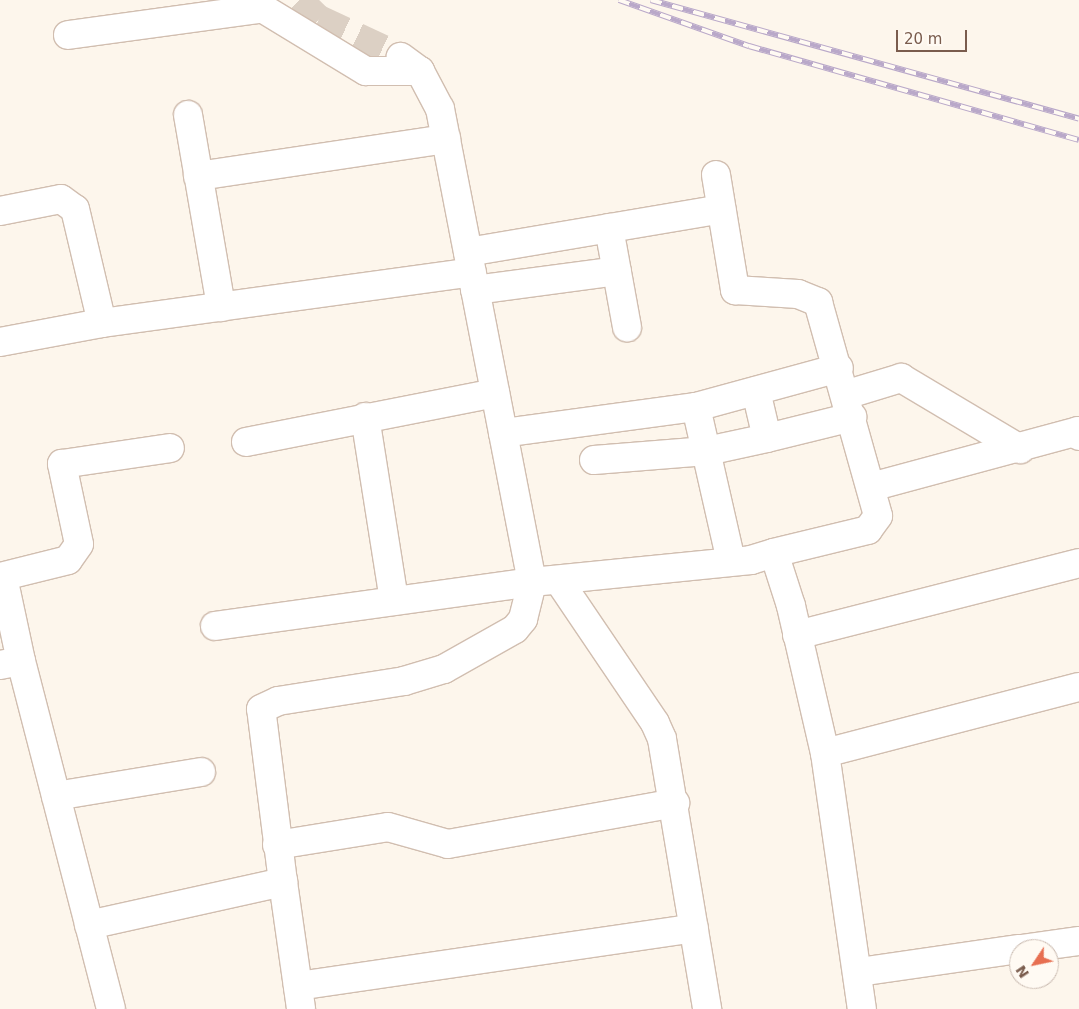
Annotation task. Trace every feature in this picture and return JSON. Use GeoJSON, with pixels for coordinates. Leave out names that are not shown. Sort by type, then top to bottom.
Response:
{"type":"FeatureCollection","features":[{"type":"Feature","properties":{"kind":"street"},"geometry":{"type":"LineString","coordinates":[[68,36],[254,4],[366,71],[411,64],[440,108],[532,582],[523,619],[515,630],[444,669],[404,681],[278,701],[260,709],[277,845],[300,997],[694,928]]}},
{"type":"Feature","properties":{"kind":"street"},"geometry":{"type":"LineString","coordinates":[[188,114],[221,307]]}},
{"type":"Feature","properties":{"kind":"street"},"geometry":{"type":"LineString","coordinates":[[198,176],[446,138]]}},
{"type":"Feature","properties":{"kind":"street"},"geometry":{"type":"LineString","coordinates":[[215,626],[532,582],[559,581],[730,561],[774,553],[868,530],[878,516],[849,406],[818,302],[812,297],[734,290],[716,175]]}},
{"type":"Feature","properties":{"kind":"street"},"geometry":{"type":"LineString","coordinates":[[0,211],[61,199],[75,209],[102,323]]}},
{"type":"Feature","properties":{"kind":"street"},"geometry":{"type":"LineString","coordinates":[[472,271],[609,228],[721,209]]}},
{"type":"Feature","properties":{"kind":"street"},"geometry":{"type":"LineString","coordinates":[[609,228],[627,326]]}},
{"type":"Feature","properties":{"kind":"street"},"geometry":{"type":"LineString","coordinates":[[0,342],[102,323],[472,271],[617,271]]}},
{"type":"Feature","properties":{"kind":"street"},"geometry":{"type":"LineString","coordinates":[[503,433],[696,407],[838,368]]}},
{"type":"Feature","properties":{"kind":"street"},"geometry":{"type":"LineString","coordinates":[[594,460],[706,451],[767,438],[849,406],[901,378],[1020,449]]}},
{"type":"Feature","properties":{"kind":"street"},"geometry":{"type":"LineString","coordinates":[[756,391],[767,438]]}},
{"type":"Feature","properties":{"kind":"street"},"geometry":{"type":"LineString","coordinates":[[246,442],[365,417],[495,393]]}},
{"type":"Feature","properties":{"kind":"street"},"geometry":{"type":"LineString","coordinates":[[696,407],[730,561]]}},
{"type":"Feature","properties":{"kind":"street"},"geometry":{"type":"LineString","coordinates":[[365,417],[394,601]]}},
{"type":"Feature","properties":{"kind":"street"},"geometry":{"type":"LineString","coordinates":[[871,487],[1079,433]]}},
{"type":"Feature","properties":{"kind":"street"},"geometry":{"type":"LineString","coordinates":[[111,1009],[56,796],[10,663],[1,577],[68,560],[79,544],[62,464],[170,448]]}},
{"type":"Feature","properties":{"kind":"street"},"geometry":{"type":"LineString","coordinates":[[774,553],[797,635],[825,753],[859,972],[862,1009]]}},
{"type":"Feature","properties":{"kind":"street"},"geometry":{"type":"LineString","coordinates":[[797,635],[1079,563]]}},
{"type":"Feature","properties":{"kind":"street"},"geometry":{"type":"LineString","coordinates":[[559,581],[656,723],[675,803],[707,1009]]}},
{"type":"Feature","properties":{"kind":"street"},"geometry":{"type":"LineString","coordinates":[[825,753],[1079,687]]}},
{"type":"Feature","properties":{"kind":"street"},"geometry":{"type":"LineString","coordinates":[[56,796],[201,772]]}},
{"type":"Feature","properties":{"kind":"street"},"geometry":{"type":"LineString","coordinates":[[277,845],[388,827],[448,844],[675,803]]}},
{"type":"Feature","properties":{"kind":"street"},"geometry":{"type":"LineString","coordinates":[[89,925],[283,882]]}},
{"type":"Feature","properties":{"kind":"street"},"geometry":{"type":"LineString","coordinates":[[1059,944],[1079,941]]}},
{"type":"Feature","properties":{"kind":"street"},"geometry":{"type":"LineString","coordinates":[[859,972],[1009,951]]}},
{"type":"Feature","properties":{"kind":"tunnel"},"geometry":{"type":"LineString","coordinates":[[299,0],[319,19],[401,57]]}},
{"type":"Feature","properties":{"kind":"railway"},"geometry":{"type":"LineString","coordinates":[[619,0],[749,46],[1079,140]]}},
{"type":"Feature","properties":{"kind":"railway"},"geometry":{"type":"LineString","coordinates":[[651,0],[1079,119]]}}]}
